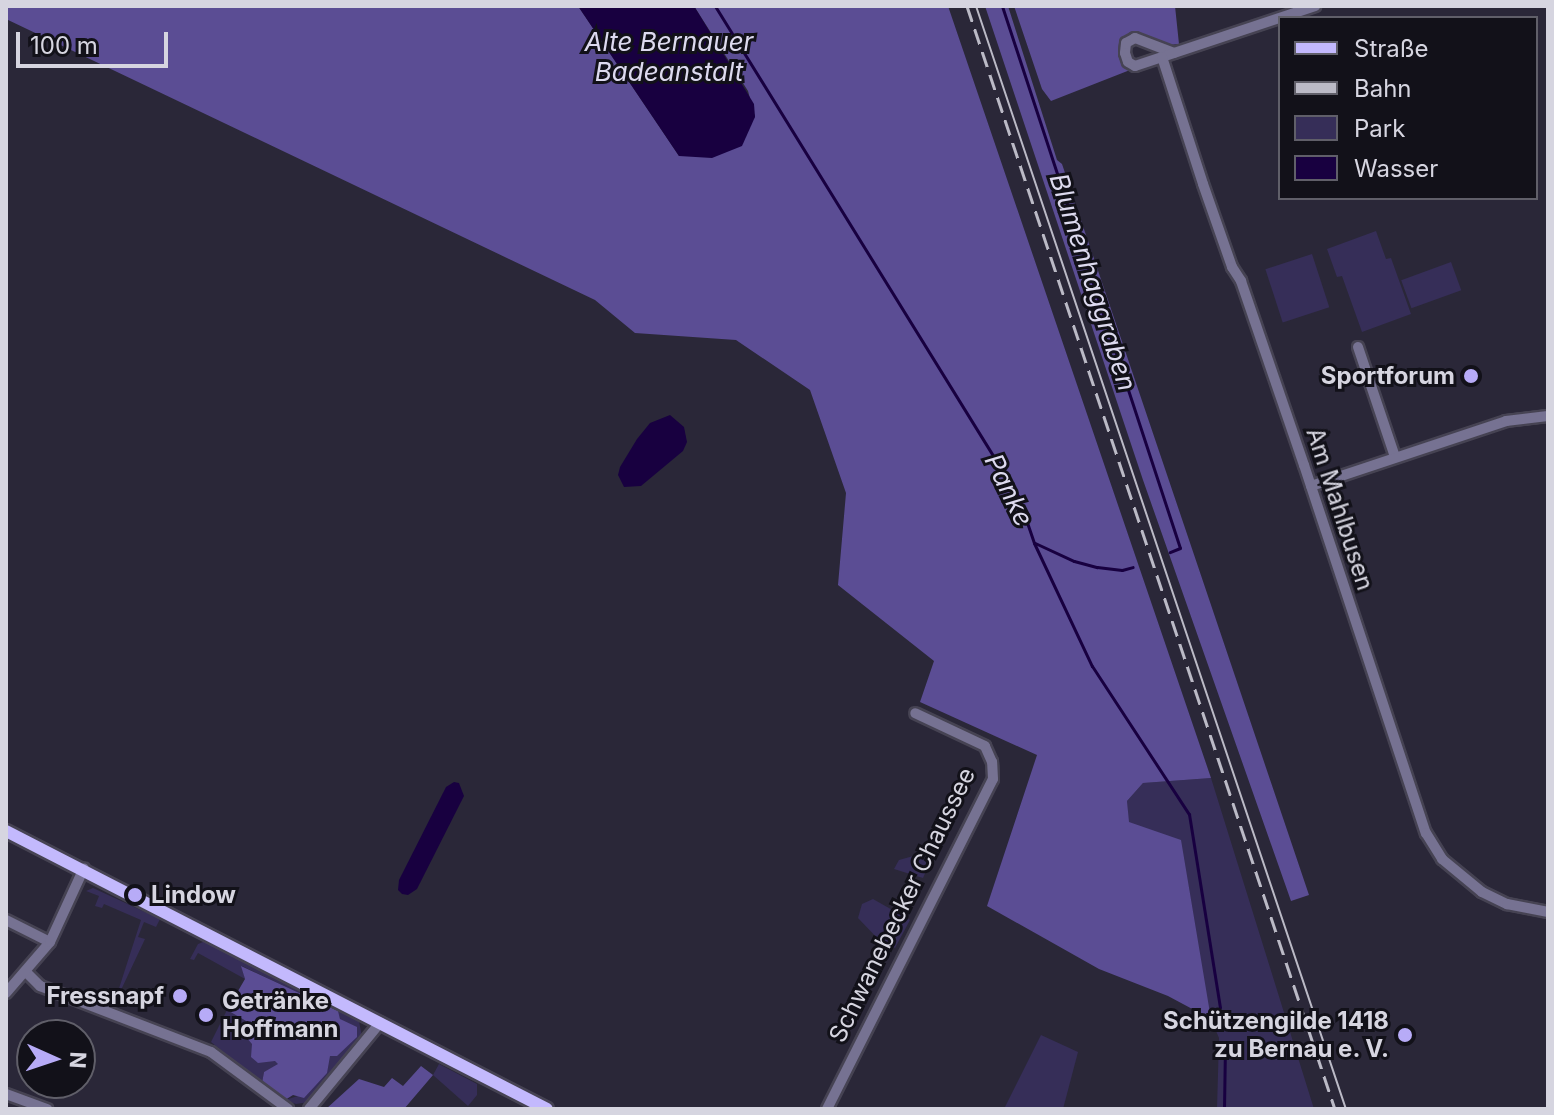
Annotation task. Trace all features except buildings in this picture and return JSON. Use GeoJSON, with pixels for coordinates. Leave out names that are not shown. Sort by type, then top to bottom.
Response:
{"type":"FeatureCollection","features":[{"type":"Feature","properties":{"kind":"main road"},"geometry":{"type":"LineString","coordinates":[[6,831],[84,868],[547,1109]]}},
{"type":"Feature","properties":{"kind":"street"},"geometry":{"type":"LineString","coordinates":[[1285,16],[1315,6]]}},
{"type":"Feature","properties":{"kind":"street"},"geometry":{"type":"LineString","coordinates":[[1174,53],[1135,38],[1126,43],[1128,62],[1135,66],[1174,53],[1278,18]]}},
{"type":"Feature","properties":{"kind":"street","name":"Am Mahlbusen"},"geometry":{"type":"LineString","coordinates":[[1162,57],[1200,176],[1245,294],[1311,486],[1426,833],[1442,859],[1482,892],[1507,904],[1548,912]]}},
{"type":"Feature","properties":{"kind":"street"},"geometry":{"type":"LineString","coordinates":[[1358,347],[1395,457]]}},
{"type":"Feature","properties":{"kind":"street"},"geometry":{"type":"LineString","coordinates":[[1311,486],[1506,421],[1548,416]]}},
{"type":"Feature","properties":{"kind":"street","name":"Schwanebecker Chaussee"},"geometry":{"type":"LineString","coordinates":[[827,1109],[993,779],[992,762],[985,746],[915,713]]}},
{"type":"Feature","properties":{"kind":"street"},"geometry":{"type":"LineString","coordinates":[[6,993],[50,942],[84,868]]}},
{"type":"Feature","properties":{"kind":"street"},"geometry":{"type":"LineString","coordinates":[[6,920],[50,942]]}},
{"type":"Feature","properties":{"kind":"street"},"geometry":{"type":"LineString","coordinates":[[26,972],[40,986],[211,1052],[288,1109]]}},
{"type":"Feature","properties":{"kind":"street"},"geometry":{"type":"LineString","coordinates":[[309,1109],[380,1023]]}},
{"type":"Feature","properties":{"kind":"street"},"geometry":{"type":"LineString","coordinates":[[6,1094],[47,1109]]}},
{"type":"Feature","properties":{"kind":"green space"},"geometry":{"type":"Polygon","coordinates":[[[1376,231],[1386,259],[1391,258],[1411,314],[1362,332],[1342,276],[1337,277],[1327,249],[1376,231]]]}},
{"type":"Feature","properties":{"kind":"green space"},"geometry":{"type":"Polygon","coordinates":[[[1312,254],[1329,307],[1283,322],[1265,269],[1312,254]]]}},
{"type":"Feature","properties":{"kind":"green space"},"geometry":{"type":"Polygon","coordinates":[[[1451,262],[1461,290],[1411,308],[1401,280],[1451,262]]]}},
{"type":"Feature","properties":{"kind":"green space"},"geometry":{"type":"Polygon","coordinates":[[[1211,778],[1314,1109],[1217,1109],[1219,1038],[1128,822],[1127,801],[1143,783],[1211,778]]]}},
{"type":"Feature","properties":{"kind":"green space"},"geometry":{"type":"Polygon","coordinates":[[[917,855],[930,862],[923,878],[894,869],[899,860],[917,855]]]}},
{"type":"Feature","properties":{"kind":"green space"},"geometry":{"type":"Polygon","coordinates":[[[93,888],[160,919],[156,927],[144,922],[138,937],[145,939],[113,1007],[141,920],[104,904],[102,908],[95,906],[99,896],[86,891],[93,888]]]}},
{"type":"Feature","properties":{"kind":"green space"},"geometry":{"type":"Polygon","coordinates":[[[873,899],[910,920],[895,948],[879,940],[858,918],[862,904],[873,899]]]}},
{"type":"Feature","properties":{"kind":"green space"},"geometry":{"type":"Polygon","coordinates":[[[208,940],[359,1021],[362,1037],[309,1102],[296,1104],[285,1100],[298,1096],[330,1055],[340,1019],[337,1011],[242,966],[245,979],[198,953],[194,960],[190,959],[198,944],[208,940]]]}},
{"type":"Feature","properties":{"kind":"green space"},"geometry":{"type":"Polygon","coordinates":[[[227,1010],[246,1021],[279,1065],[264,1072],[262,1083],[211,1042],[227,1010]]]}},
{"type":"Feature","properties":{"kind":"green space"},"geometry":{"type":"Polygon","coordinates":[[[1041,1035],[1078,1052],[1063,1109],[1004,1109],[1041,1035]]]}},
{"type":"Feature","properties":{"kind":"green space"},"geometry":{"type":"Polygon","coordinates":[[[439,1064],[477,1084],[477,1095],[468,1106],[433,1075],[439,1064]]]}},
{"type":"Feature","properties":{"kind":"shaded area"},"geometry":{"type":"Polygon","coordinates":[[[6,6],[578,6],[679,156],[755,117],[748,91],[694,6],[948,6],[1211,778],[1143,783],[1127,801],[1129,822],[1181,840],[1211,1019],[1168,996],[1099,969],[987,906],[1037,755],[920,702],[934,661],[838,585],[846,493],[810,390],[736,340],[635,333],[595,300],[6,19],[6,6]]]}},
{"type":"Feature","properties":{"kind":"shaded area"},"geometry":{"type":"Polygon","coordinates":[[[985,6],[1008,6],[1057,160],[1062,164],[1309,895],[1291,901],[1143,480],[985,6]]]}},
{"type":"Feature","properties":{"kind":"shaded area"},"geometry":{"type":"Polygon","coordinates":[[[1014,6],[1175,6],[1179,44],[1169,45],[1138,32],[1128,34],[1121,43],[1120,53],[1130,70],[1051,101],[1042,89],[1014,6]]]}},
{"type":"Feature","properties":{"kind":"shaded area"},"geometry":{"type":"Polygon","coordinates":[[[241,966],[338,1011],[340,1019],[357,1027],[357,1037],[337,1056],[330,1056],[327,1073],[304,1098],[293,1095],[285,1100],[262,1083],[264,1072],[278,1064],[275,1061],[258,1063],[251,1057],[252,1044],[241,1031],[246,1021],[227,1010],[245,979],[241,966]]]}},
{"type":"Feature","properties":{"kind":"shaded area"},"geometry":{"type":"Polygon","coordinates":[[[421,1066],[433,1075],[404,1109],[326,1109],[359,1079],[384,1087],[392,1078],[403,1086],[421,1066]]]}},
{"type":"Feature","properties":{"kind":"water","name":"Alte Bernauer Badeanstalt"},"geometry":{"type":"Polygon","coordinates":[[[578,6],[694,6],[754,104],[755,117],[742,146],[712,158],[679,156],[578,6]]]}},
{"type":"Feature","properties":{"kind":"water"},"geometry":{"type":"Polygon","coordinates":[[[670,415],[684,427],[687,442],[683,451],[641,486],[624,487],[618,475],[620,467],[637,439],[650,423],[670,415]]]}},
{"type":"Feature","properties":{"kind":"water"},"geometry":{"type":"Polygon","coordinates":[[[454,782],[459,783],[464,796],[417,889],[408,895],[402,894],[398,890],[399,880],[446,787],[454,782]]]}},
{"type":"Feature","properties":{"kind":"waterway","name":"Panke"},"geometry":{"type":"LineString","coordinates":[[715,6],[1018,496],[1034,543],[1092,666],[1189,814],[1220,1008]]}},
{"type":"Feature","properties":{"kind":"waterway","name":"Blumenhaggraben"},"geometry":{"type":"LineString","coordinates":[[1002,6],[1180,548],[1170,552]]}},
{"type":"Feature","properties":{"kind":"waterway"},"geometry":{"type":"LineString","coordinates":[[1035,543],[1074,561],[1097,567],[1122,570],[1133,567]]}},
{"type":"Feature","properties":{"kind":"waterway","name":"Panke"},"geometry":{"type":"LineString","coordinates":[[1224,1109],[1225,1048]]}},
{"type":"Feature","properties":{"kind":"tram line"},"geometry":{"type":"LineString","coordinates":[[976,6],[1346,1109]]}},
{"type":"Feature","properties":{"kind":"railway"},"geometry":{"type":"LineString","coordinates":[[967,6],[1335,1109]]}},
{"type":"Feature","properties":{"kind":"place","name":"Sportforum"},"geometry":{"type":"Point","coordinates":[1471,376]}},
{"type":"Feature","properties":{"kind":"place","name":"Lindow"},"geometry":{"type":"Point","coordinates":[135,895]}},
{"type":"Feature","properties":{"kind":"place","name":"Fressnapf"},"geometry":{"type":"Point","coordinates":[180,996]}},
{"type":"Feature","properties":{"kind":"place","name":"Getränke Hoffmann"},"geometry":{"type":"Point","coordinates":[206,1015]}},
{"type":"Feature","properties":{"kind":"place","name":"Schützengilde 1418 zu Bernau e. V."},"geometry":{"type":"Point","coordinates":[1405,1035]}}]}
